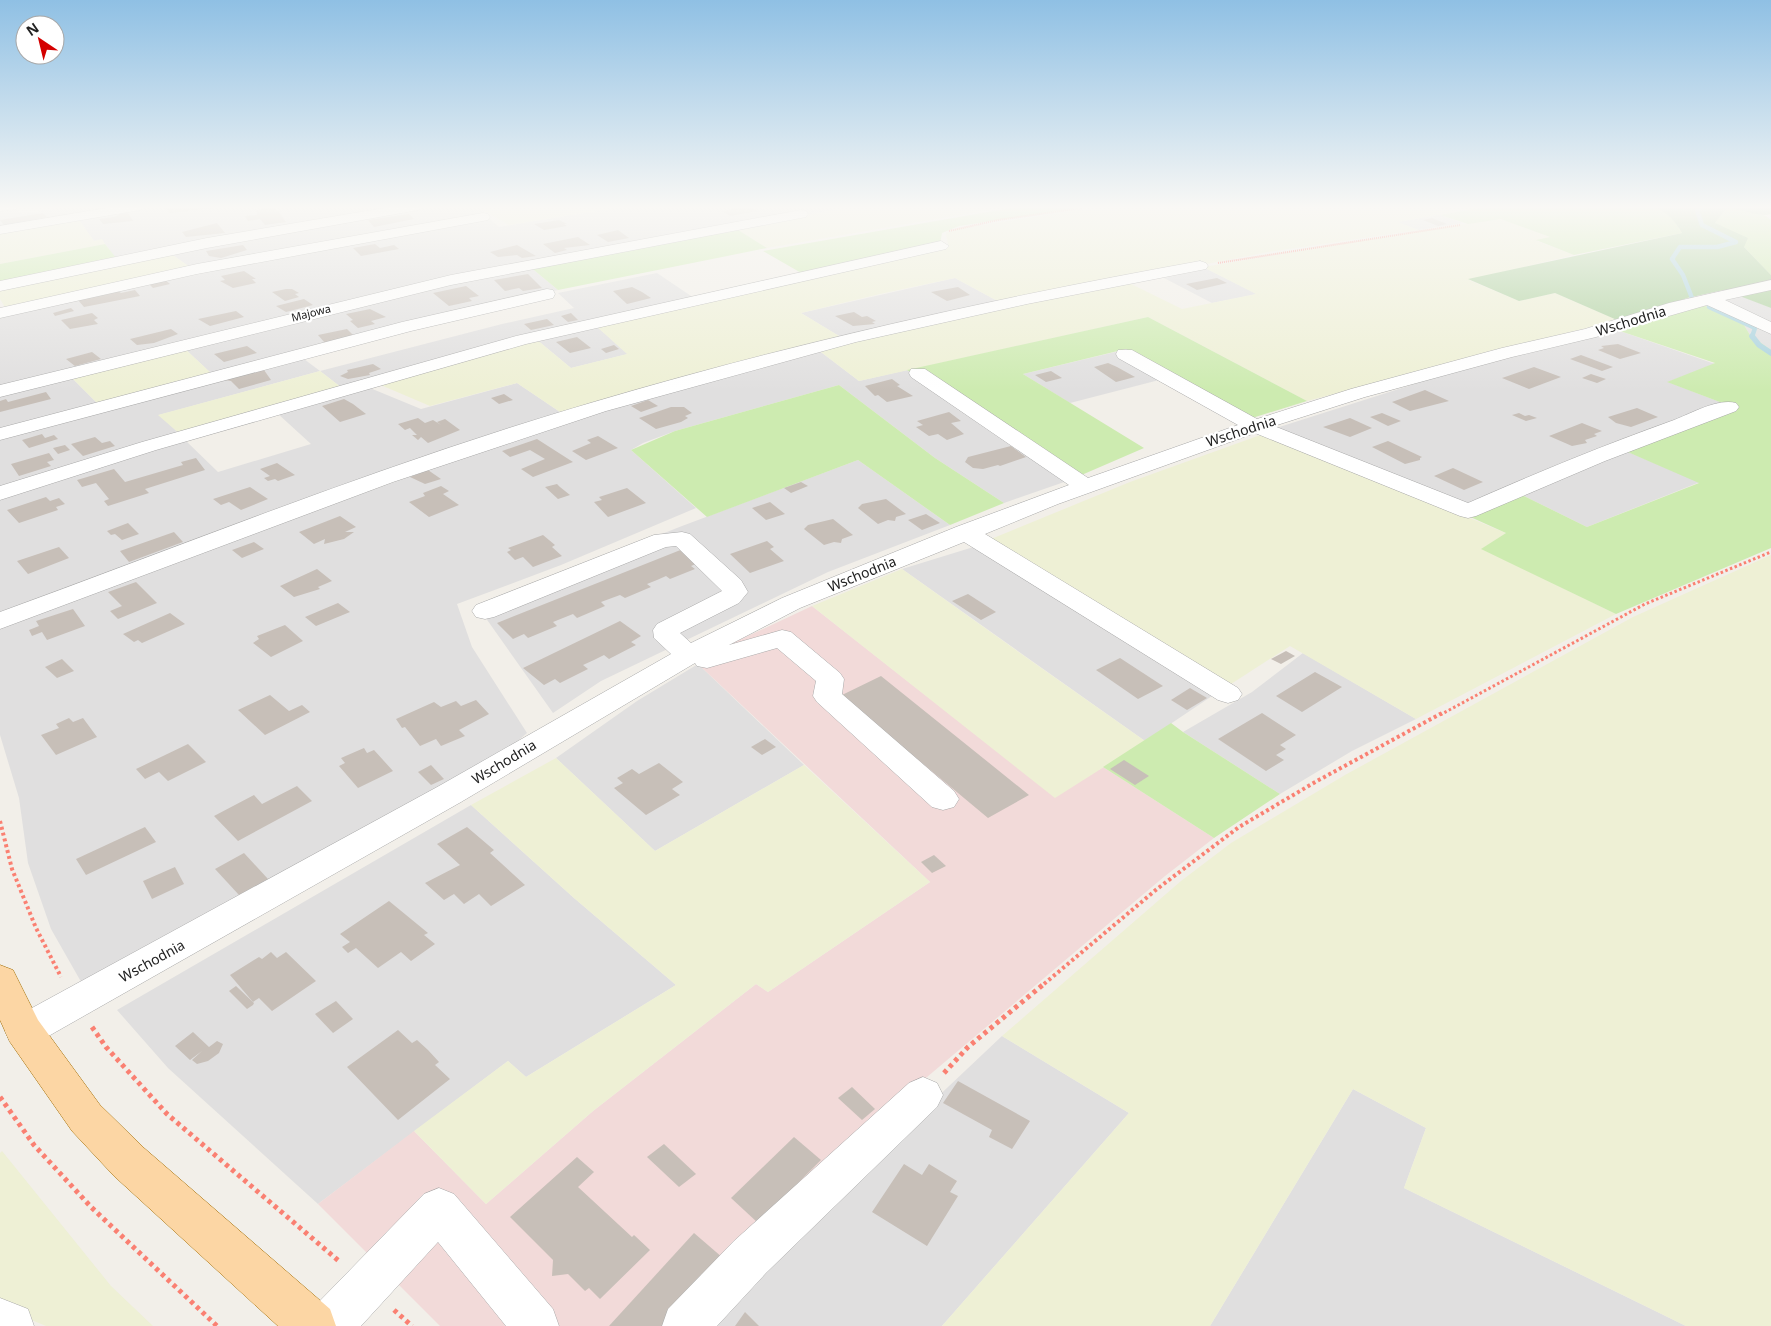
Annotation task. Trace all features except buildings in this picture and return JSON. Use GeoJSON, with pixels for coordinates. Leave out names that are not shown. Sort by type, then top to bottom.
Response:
{"type":"FeatureCollection","features":[{"type":"Feature","properties":{"kind":"main road"},"geometry":{"type":"LineString","coordinates":[[10,1013],[86,1118],[129,1162],[313,1326]]}},
{"type":"Feature","properties":{"kind":"street"},"geometry":{"type":"LineString","coordinates":[[0,286],[87,268]]}},
{"type":"Feature","properties":{"kind":"street"},"geometry":{"type":"LineString","coordinates":[[0,313],[202,268]]}},
{"type":"Feature","properties":{"kind":"street","name":"Majowa"},"geometry":{"type":"LineString","coordinates":[[0,391],[451,280],[515,268]]}},
{"type":"Feature","properties":{"kind":"street"},"geometry":{"type":"LineString","coordinates":[[0,493],[167,441],[522,340],[843,268]]}},
{"type":"Feature","properties":{"kind":"street"},"geometry":{"type":"LineString","coordinates":[[0,621],[421,464],[516,433],[680,384],[811,349],[1004,305],[1191,268]]}},
{"type":"Feature","properties":{"kind":"street","name":"Wschodnia"},"geometry":{"type":"LineString","coordinates":[[10,1013],[76,1004],[450,794],[622,693],[690,655],[791,603],[964,532],[1085,486],[1255,426],[1358,393],[1508,352],[1590,333],[1709,298],[1771,284]]}},
{"type":"Feature","properties":{"kind":"street"},"geometry":{"type":"LineString","coordinates":[[0,434],[446,316],[547,294]]}},
{"type":"Feature","properties":{"kind":"street"},"geometry":{"type":"LineString","coordinates":[[1709,298],[1771,329]]}},
{"type":"Feature","properties":{"kind":"street"},"geometry":{"type":"LineString","coordinates":[[1125,354],[1255,426],[1468,511],[1567,467],[1646,436],[1730,408]]}},
{"type":"Feature","properties":{"kind":"street"},"geometry":{"type":"LineString","coordinates":[[918,373],[1029,446],[1085,486]]}},
{"type":"Feature","properties":{"kind":"street"},"geometry":{"type":"LineString","coordinates":[[0,440],[198,385],[208,392]]}},
{"type":"Feature","properties":{"kind":"street"},"geometry":{"type":"LineString","coordinates":[[964,532],[994,548],[1228,694]]}},
{"type":"Feature","properties":{"kind":"street"},"geometry":{"type":"LineString","coordinates":[[485,611],[662,540],[682,539],[732,584],[735,592],[730,598],[666,630],[667,638],[690,655]]}},
{"type":"Feature","properties":{"kind":"street"},"geometry":{"type":"LineString","coordinates":[[622,693],[705,660],[782,638],[830,680],[827,696],[942,799]]}},
{"type":"Feature","properties":{"kind":"street"},"geometry":{"type":"LineString","coordinates":[[685,1326],[750,1257],[923,1095]]}},
{"type":"Feature","properties":{"kind":"street"},"geometry":{"type":"LineString","coordinates":[[329,1326],[439,1209],[536,1326]]}},
{"type":"Feature","properties":{"kind":"street"},"geometry":{"type":"LineString","coordinates":[[0,1321],[11,1326]]}},
{"type":"Feature","properties":{"kind":"path"},"geometry":{"type":"LineString","coordinates":[[923,1095],[968,1048],[1157,890],[1239,827],[1325,776],[1645,604],[1771,552]]}},
{"type":"Feature","properties":{"kind":"path"},"geometry":{"type":"LineString","coordinates":[[0,821],[12,869],[36,928],[76,1004],[106,1047],[167,1114],[412,1326]]}},
{"type":"Feature","properties":{"kind":"path"},"geometry":{"type":"LineString","coordinates":[[0,1097],[34,1145],[91,1207],[217,1326]]}},
{"type":"Feature","properties":{"kind":"shaded area"},"geometry":{"type":"Polygon","coordinates":[[[232,268],[503,268],[0,389],[0,314],[232,268]]]}},
{"type":"Feature","properties":{"kind":"shaded area"},"geometry":{"type":"Polygon","coordinates":[[[521,268],[531,268],[558,290],[450,314],[212,374],[183,347],[521,268]]]}},
{"type":"Feature","properties":{"kind":"shaded area"},"geometry":{"type":"Polygon","coordinates":[[[1207,269],[1257,294],[1212,303],[1164,278],[1207,269]]]}},
{"type":"Feature","properties":{"kind":"shaded area"},"geometry":{"type":"Polygon","coordinates":[[[657,273],[694,298],[342,388],[320,371],[502,324],[574,308],[558,293],[657,273]]]}},
{"type":"Feature","properties":{"kind":"shaded area"},"geometry":{"type":"Polygon","coordinates":[[[955,278],[1003,304],[844,339],[801,313],[955,278]]]}},
{"type":"Feature","properties":{"kind":"shaded area"},"geometry":{"type":"Polygon","coordinates":[[[1737,294],[1771,308],[1771,350],[1750,335],[1741,320],[1698,303],[1737,294]]]}},
{"type":"Feature","properties":{"kind":"shaded area"},"geometry":{"type":"Polygon","coordinates":[[[595,325],[628,354],[571,368],[536,339],[595,325]]]}},
{"type":"Feature","properties":{"kind":"shaded area"},"geometry":{"type":"Polygon","coordinates":[[[1617,330],[1715,364],[1668,382],[1725,404],[1632,435],[1463,508],[1273,429],[1449,373],[1617,330]]]}},
{"type":"Feature","properties":{"kind":"shaded area"},"geometry":{"type":"Polygon","coordinates":[[[817,349],[859,381],[907,370],[1070,480],[1004,503],[935,458],[839,385],[675,431],[643,443],[631,450],[696,508],[561,565],[457,604],[472,647],[527,733],[493,762],[84,987],[51,929],[28,863],[19,798],[0,735],[0,625],[577,416],[817,349]]]}},
{"type":"Feature","properties":{"kind":"shaded area"},"geometry":{"type":"Polygon","coordinates":[[[1115,352],[1163,379],[1070,403],[1023,374],[1115,352]]]}},
{"type":"Feature","properties":{"kind":"shaded area"},"geometry":{"type":"Polygon","coordinates":[[[300,356],[320,371],[159,415],[181,435],[0,490],[0,437],[300,356]]]}},
{"type":"Feature","properties":{"kind":"shaded area"},"geometry":{"type":"Polygon","coordinates":[[[69,375],[98,404],[0,431],[0,393],[69,375]]]}},
{"type":"Feature","properties":{"kind":"shaded area"},"geometry":{"type":"Polygon","coordinates":[[[517,383],[563,414],[0,618],[0,496],[184,439],[218,472],[311,444],[277,413],[370,388],[421,409],[517,383]]]}},
{"type":"Feature","properties":{"kind":"shaded area"},"geometry":{"type":"Polygon","coordinates":[[[1623,450],[1700,482],[1587,527],[1518,493],[1623,450]]]}},
{"type":"Feature","properties":{"kind":"shaded area"},"geometry":{"type":"Polygon","coordinates":[[[858,460],[950,525],[828,572],[601,681],[553,713],[478,607],[682,526],[858,460]]]}},
{"type":"Feature","properties":{"kind":"shaded area"},"geometry":{"type":"Polygon","coordinates":[[[980,545],[1218,692],[1145,741],[902,569],[980,545]]]}},
{"type":"Feature","properties":{"kind":"shaded area"},"geometry":{"type":"Polygon","coordinates":[[[812,606],[1055,797],[1103,767],[1214,838],[1165,876],[901,1099],[666,1326],[440,1326],[318,1204],[414,1131],[486,1204],[593,1111],[756,984],[768,992],[930,882],[698,664],[735,642],[812,606]]]}},
{"type":"Feature","properties":{"kind":"shaded area"},"geometry":{"type":"Polygon","coordinates":[[[1303,653],[1416,719],[1352,751],[1280,794],[1183,732],[1252,692],[1303,653]]]}},
{"type":"Feature","properties":{"kind":"shaded area"},"geometry":{"type":"Polygon","coordinates":[[[698,664],[804,765],[655,851],[556,758],[637,701],[698,664]]]}},
{"type":"Feature","properties":{"kind":"shaded area"},"geometry":{"type":"Polygon","coordinates":[[[471,805],[574,898],[676,985],[526,1077],[508,1061],[318,1204],[168,1068],[117,1010],[471,805]]]}},
{"type":"Feature","properties":{"kind":"shaded area"},"geometry":{"type":"Polygon","coordinates":[[[1002,1036],[1129,1113],[942,1326],[695,1326],[1002,1036]]]}},
{"type":"Feature","properties":{"kind":"shaded area"},"geometry":{"type":"Polygon","coordinates":[[[1353,1089],[1426,1128],[1404,1188],[1686,1326],[1210,1326],[1353,1089]]]}},
{"type":"Feature","properties":{"kind":"green space"},"geometry":{"type":"Polygon","coordinates":[[[0,268],[74,268],[0,283],[0,268]]]}},
{"type":"Feature","properties":{"kind":"green space"},"geometry":{"type":"Polygon","coordinates":[[[98,268],[191,268],[194,270],[6,309],[0,299],[0,288],[98,268]]]}},
{"type":"Feature","properties":{"kind":"green space"},"geometry":{"type":"Polygon","coordinates":[[[531,268],[668,268],[558,290],[531,268]]]}},
{"type":"Feature","properties":{"kind":"green space"},"geometry":{"type":"Polygon","coordinates":[[[792,268],[831,268],[803,274],[792,268]]]}},
{"type":"Feature","properties":{"kind":"green space"},"geometry":{"type":"Polygon","coordinates":[[[853,268],[1187,268],[1003,304],[955,278],[880,294],[801,313],[844,339],[563,414],[517,383],[430,406],[376,383],[536,339],[571,368],[627,354],[595,325],[853,268]]]}},
{"type":"Feature","properties":{"kind":"green space"},"geometry":{"type":"Polygon","coordinates":[[[1205,268],[1520,268],[1469,280],[1519,301],[1555,293],[1617,320],[1307,401],[1148,317],[859,381],[817,349],[1125,281],[1182,309],[1256,294],[1205,268]]]}},
{"type":"Feature","properties":{"kind":"green space"},"geometry":{"type":"Polygon","coordinates":[[[1520,268],[1764,268],[1771,275],[1771,308],[1724,290],[1687,298],[1653,311],[1617,320],[1555,293],[1519,301],[1468,279],[1520,268]]]}},
{"type":"Feature","properties":{"kind":"green space"},"geometry":{"type":"Polygon","coordinates":[[[1764,268],[1771,268],[1771,275],[1764,268]]]}},
{"type":"Feature","properties":{"kind":"green space"},"geometry":{"type":"Polygon","coordinates":[[[1703,305],[1741,320],[1750,335],[1771,350],[1771,548],[1616,614],[1481,549],[1506,533],[1466,515],[1518,493],[1587,527],[1699,483],[1623,450],[1734,409],[1738,404],[1725,404],[1667,382],[1715,363],[1617,330],[1703,305]]]}},
{"type":"Feature","properties":{"kind":"green space"},"geometry":{"type":"Polygon","coordinates":[[[1148,317],[1307,401],[1249,419],[1126,349],[1023,374],[1144,448],[1070,480],[907,370],[1148,317]]]}},
{"type":"Feature","properties":{"kind":"green space"},"geometry":{"type":"Polygon","coordinates":[[[183,347],[212,374],[98,404],[69,375],[183,347]]]}},
{"type":"Feature","properties":{"kind":"green space"},"geometry":{"type":"Polygon","coordinates":[[[320,371],[342,388],[181,435],[158,415],[320,371]]]}},
{"type":"Feature","properties":{"kind":"green space"},"geometry":{"type":"Polygon","coordinates":[[[839,385],[935,458],[1004,503],[950,525],[858,460],[707,517],[631,450],[675,431],[839,385]]]}},
{"type":"Feature","properties":{"kind":"green space"},"geometry":{"type":"Polygon","coordinates":[[[1266,433],[1506,533],[1482,549],[1616,614],[1416,719],[1290,646],[1231,684],[991,539],[1130,482],[1266,433]]]}},
{"type":"Feature","properties":{"kind":"green space"},"geometry":{"type":"Polygon","coordinates":[[[1771,555],[1771,1326],[1686,1326],[1404,1188],[1426,1128],[1353,1089],[1210,1326],[942,1326],[1129,1113],[1002,1036],[1181,881],[1231,843],[1345,775],[1633,617],[1771,555]]]}},
{"type":"Feature","properties":{"kind":"green space"},"geometry":{"type":"Polygon","coordinates":[[[902,569],[1145,741],[1055,798],[812,606],[902,569]]]}},
{"type":"Feature","properties":{"kind":"green space"},"geometry":{"type":"Polygon","coordinates":[[[1171,723],[1280,794],[1214,838],[1103,767],[1171,723]]]}},
{"type":"Feature","properties":{"kind":"green space"},"geometry":{"type":"Polygon","coordinates":[[[556,758],[655,851],[804,765],[930,882],[768,992],[756,984],[593,1111],[486,1204],[414,1131],[508,1061],[526,1077],[676,985],[574,898],[471,805],[556,758]]]}},
{"type":"Feature","properties":{"kind":"green space"},"geometry":{"type":"Polygon","coordinates":[[[2,1151],[111,1286],[153,1326],[46,1326],[0,1307],[0,1153],[2,1151]]]}},
{"type":"Feature","properties":{"kind":"waterway"},"geometry":{"type":"LineString","coordinates":[[1678,268],[1692,298]]}},
{"type":"Feature","properties":{"kind":"waterway"},"geometry":{"type":"LineString","coordinates":[[1709,307],[1755,328],[1752,336]]}},
{"type":"Feature","properties":{"kind":"waterway"},"geometry":{"type":"LineString","coordinates":[[1752,336],[1759,345],[1771,353]]}}]}
